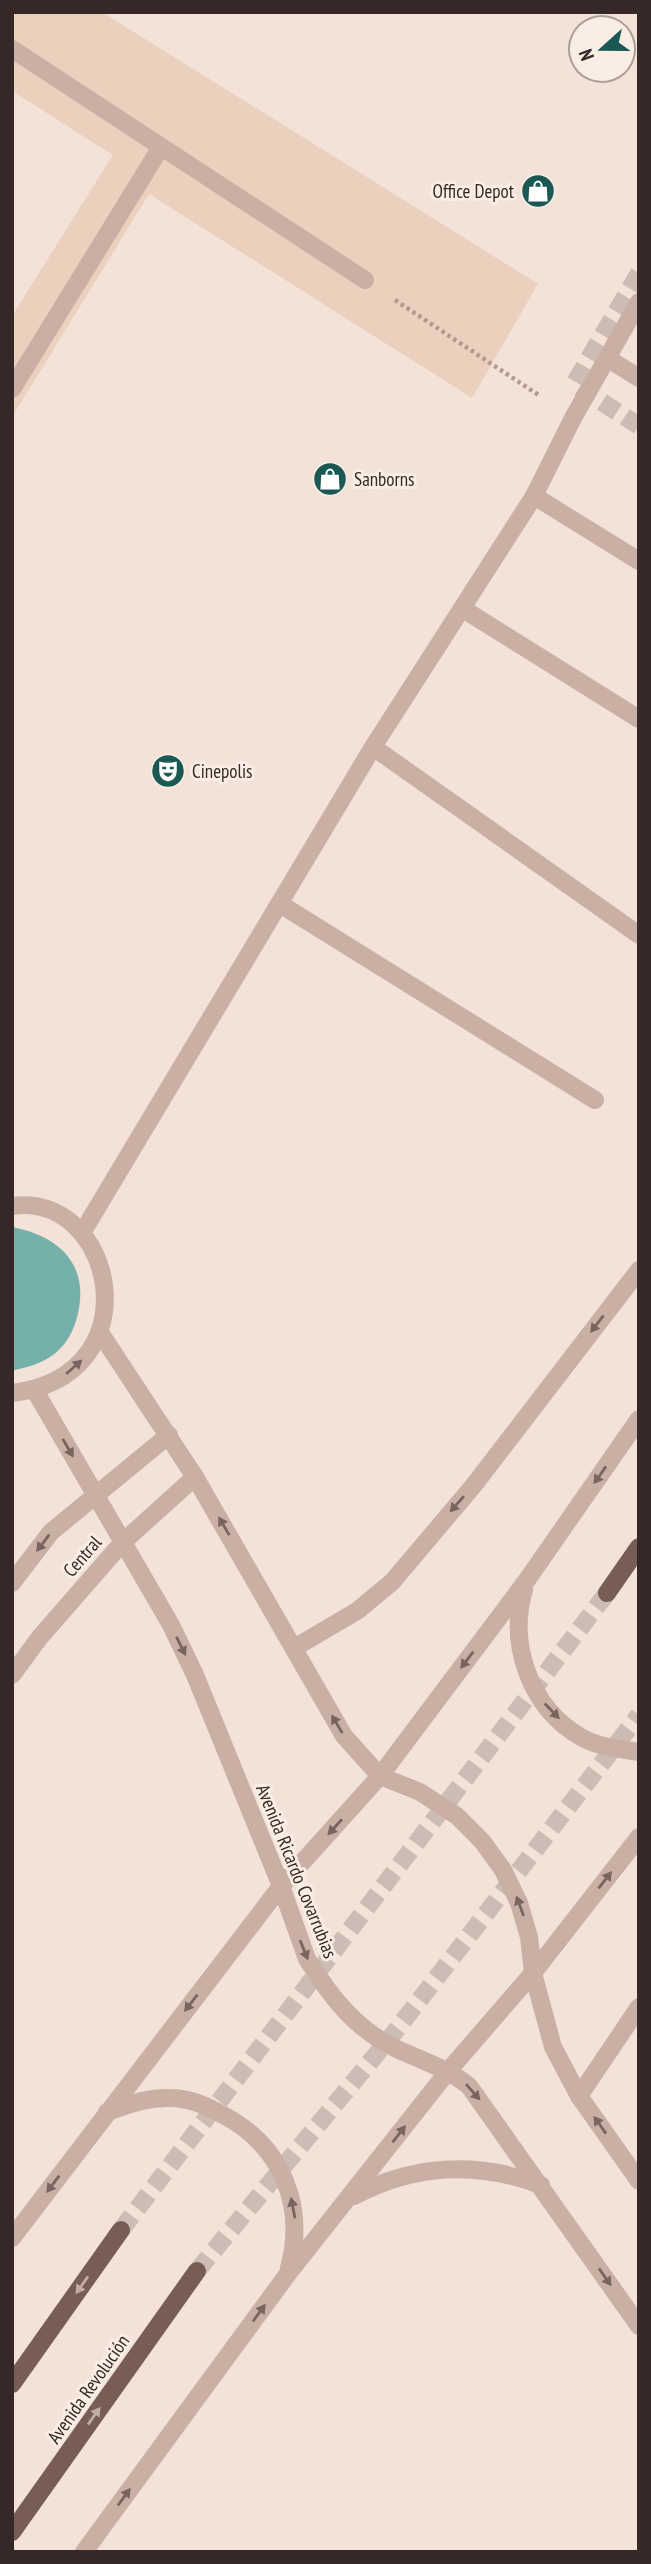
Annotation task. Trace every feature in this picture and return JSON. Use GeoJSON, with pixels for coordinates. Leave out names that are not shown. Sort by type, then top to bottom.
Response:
{"type":"FeatureCollection","features":[{"type":"Feature","properties":{"kind":"main road"},"geometry":{"type":"LineString","coordinates":[[607,1593],[639,1547]]}},
{"type":"Feature","properties":{"kind":"main road"},"geometry":{"type":"LineString","coordinates":[[12,2384],[121,2230]]}},
{"type":"Feature","properties":{"kind":"main road","name":"Avenida Revolución"},"geometry":{"type":"LineString","coordinates":[[12,2532],[197,2271]]}},
{"type":"Feature","properties":{"kind":"street"},"geometry":{"type":"LineString","coordinates":[[12,50],[365,280]]}},
{"type":"Feature","properties":{"kind":"street"},"geometry":{"type":"LineString","coordinates":[[12,388],[161,147]]}},
{"type":"Feature","properties":{"kind":"street"},"geometry":{"type":"LineString","coordinates":[[82,1233],[373,747],[534,496],[573,418],[637,311]]}},
{"type":"Feature","properties":{"kind":"street"},"geometry":{"type":"LineString","coordinates":[[607,358],[639,378]]}},
{"type":"Feature","properties":{"kind":"street"},"geometry":{"type":"LineString","coordinates":[[534,496],[639,561]]}},
{"type":"Feature","properties":{"kind":"street"},"geometry":{"type":"LineString","coordinates":[[463,609],[639,719]]}},
{"type":"Feature","properties":{"kind":"street"},"geometry":{"type":"LineString","coordinates":[[373,747],[639,935]]}},
{"type":"Feature","properties":{"kind":"street"},"geometry":{"type":"LineString","coordinates":[[280,904],[595,1100]]}},
{"type":"Feature","properties":{"kind":"street"},"geometry":{"type":"LineString","coordinates":[[12,1206],[43,1207],[66,1219],[82,1233],[104,1280],[106,1307],[101,1334],[72,1370],[34,1389],[12,1393]]}},
{"type":"Feature","properties":{"kind":"street"},"geometry":{"type":"LineString","coordinates":[[294,1648],[357,1612],[392,1582],[474,1485],[639,1270]]}},
{"type":"Feature","properties":{"kind":"street"},"geometry":{"type":"LineString","coordinates":[[101,1334],[195,1477],[344,1736],[380,1776],[420,1792],[457,1816],[482,1841],[503,1870],[519,1903],[529,1937],[533,1973],[553,2047],[579,2096],[639,2181]]}},
{"type":"Feature","properties":{"kind":"street","name":"Avenida Ricardo Covarrubias"},"geometry":{"type":"LineString","coordinates":[[34,1389],[171,1625],[195,1675],[281,1886],[307,1959],[328,1993],[347,2014],[396,2048],[449,2070],[469,2085],[639,2326]]}},
{"type":"Feature","properties":{"kind":"street"},"geometry":{"type":"LineString","coordinates":[[12,2238],[281,1886],[380,1776],[527,1580],[639,1419]]}},
{"type":"Feature","properties":{"kind":"street","name":"Central"},"geometry":{"type":"LineString","coordinates":[[12,1583],[51,1532],[169,1435]]}},
{"type":"Feature","properties":{"kind":"street","name":"Central"},"geometry":{"type":"LineString","coordinates":[[12,1675],[47,1629],[123,1542],[195,1477]]}},
{"type":"Feature","properties":{"kind":"street"},"geometry":{"type":"LineString","coordinates":[[527,1580],[519,1609],[517,1639],[525,1670],[547,1708],[580,1737],[608,1748],[639,1752]]}},
{"type":"Feature","properties":{"kind":"street"},"geometry":{"type":"LineString","coordinates":[[84,2552],[287,2275],[449,2070],[533,1973],[639,1837]]}},
{"type":"Feature","properties":{"kind":"street"},"geometry":{"type":"LineString","coordinates":[[579,2096],[639,2007]]}},
{"type":"Feature","properties":{"kind":"street"},"geometry":{"type":"LineString","coordinates":[[107,2112],[137,2101],[170,2098],[201,2103],[245,2127],[275,2158],[288,2185],[295,2215],[295,2246],[287,2275]]}},
{"type":"Feature","properties":{"kind":"street"},"geometry":{"type":"LineString","coordinates":[[347,2199],[379,2183],[414,2172],[449,2168],[481,2168],[512,2174],[541,2185]]}},
{"type":"Feature","properties":{"kind":"path"},"geometry":{"type":"LineString","coordinates":[[365,280],[573,418]]}},
{"type":"Feature","properties":{"kind":"shaded area"},"geometry":{"type":"Polygon","coordinates":[[[12,12],[102,12],[538,284],[472,398],[149,194],[12,417],[12,316],[113,155],[12,91],[12,12]]]}},
{"type":"Feature","properties":{"kind":"water"},"geometry":{"type":"Polygon","coordinates":[[[12,1227],[44,1237],[67,1255],[79,1280],[80,1296],[78,1313],[64,1345],[48,1358],[15,1370],[12,1369],[12,1227]]]}},
{"type":"Feature","properties":{"kind":"tunnel"},"geometry":{"type":"LineString","coordinates":[[639,273],[574,384],[639,426]]}},
{"type":"Feature","properties":{"kind":"tunnel"},"geometry":{"type":"LineString","coordinates":[[121,2230],[607,1593]]}},
{"type":"Feature","properties":{"kind":"tunnel"},"geometry":{"type":"LineString","coordinates":[[197,2271],[394,2033],[639,1715]]}},
{"type":"Feature","properties":{"kind":"place","name":"Office Depot"},"geometry":{"type":"Point","coordinates":[538,191]}},
{"type":"Feature","properties":{"kind":"place","name":"Sanborns"},"geometry":{"type":"Point","coordinates":[330,479]}},
{"type":"Feature","properties":{"kind":"place","name":"Cinepolis"},"geometry":{"type":"Point","coordinates":[168,771]}}]}
